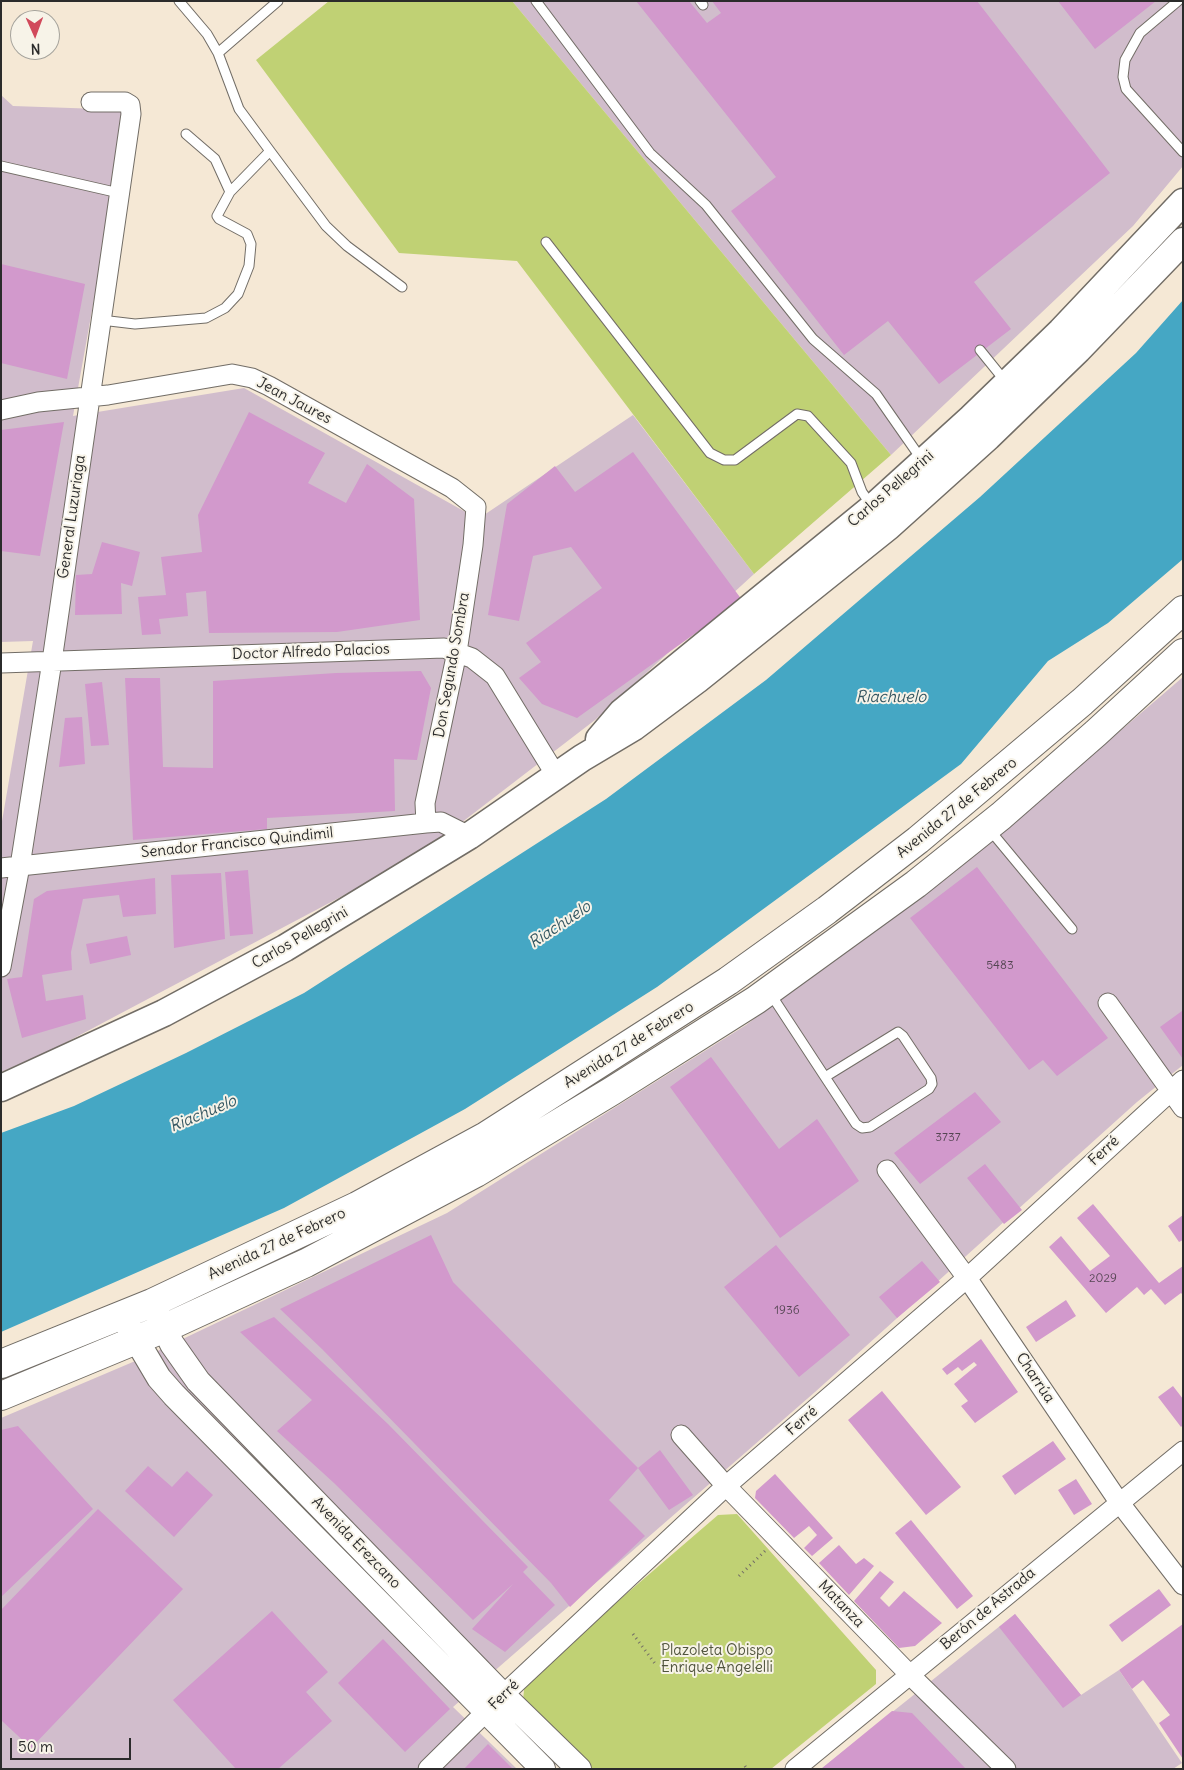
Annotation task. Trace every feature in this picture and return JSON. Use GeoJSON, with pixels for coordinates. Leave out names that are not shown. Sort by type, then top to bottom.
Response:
{"type":"FeatureCollection","features":[{"type":"Feature","properties":{"kind":"main road","name":"Carlos Pellegrini"},"geometry":{"type":"LineString","coordinates":[[1015,393],[1061,331],[1183,202]]}},
{"type":"Feature","properties":{"kind":"main road","name":"Carlos Pellegrini"},"geometry":{"type":"LineString","coordinates":[[1,1088],[164,1013],[230,978],[385,889],[557,777],[582,758],[629,706],[880,517],[1015,393],[1078,350],[1183,241]]}},
{"type":"Feature","properties":{"kind":"main road","name":"Avenida 27 de Febrero"},"geometry":{"type":"LineString","coordinates":[[1,1364],[152,1303],[357,1206],[486,1136],[728,981],[828,910],[918,840],[1082,702],[1179,624]]}},
{"type":"Feature","properties":{"kind":"main road","name":"Avenida 27 de Febrero"},"geometry":{"type":"LineString","coordinates":[[1,1396],[164,1328],[306,1264],[476,1173],[612,1091],[769,990],[916,884],[987,827],[1096,733],[1183,653]]}},
{"type":"Feature","properties":{"kind":"street","name":"General Luzuriaga"},"geometry":{"type":"LineString","coordinates":[[1,967],[11,867],[52,661],[131,114],[130,105],[125,102],[91,102]]}},
{"type":"Feature","properties":{"kind":"street","name":"Jean Jaures"},"geometry":{"type":"LineString","coordinates":[[1,410],[38,402],[89,397],[212,376],[232,374],[252,378],[452,488],[476,507]]}},
{"type":"Feature","properties":{"kind":"street","name":"Don Segundo Sombra"},"geometry":{"type":"LineString","coordinates":[[426,823],[425,803],[457,652],[474,535],[476,507]]}},
{"type":"Feature","properties":{"kind":"street","name":"Doctor Alfredo Palacios"},"geometry":{"type":"LineString","coordinates":[[1,663],[424,648],[457,652],[472,658],[495,676],[557,777]]}},
{"type":"Feature","properties":{"kind":"street","name":"Senador Francisco Quindimil"},"geometry":{"type":"LineString","coordinates":[[11,867],[426,823],[441,822],[469,836]]}},
{"type":"Feature","properties":{"kind":"street"},"geometry":{"type":"LineString","coordinates":[[1108,1003],[1176,1086],[1183,1108]]}},
{"type":"Feature","properties":{"kind":"street","name":"Ferré"},"geometry":{"type":"LineString","coordinates":[[428,1769],[503,1695],[726,1486],[967,1278],[1176,1086]]}},
{"type":"Feature","properties":{"kind":"street","name":"Charrúa"},"geometry":{"type":"LineString","coordinates":[[887,1170],[967,1278],[1119,1502],[1183,1585]]}},
{"type":"Feature","properties":{"kind":"street","name":"Avenida Erezcano"},"geometry":{"type":"LineString","coordinates":[[152,1303],[183,1361],[198,1381],[503,1695],[579,1769]]}},
{"type":"Feature","properties":{"kind":"street","name":"Avenida Erezcano"},"geometry":{"type":"LineString","coordinates":[[123,1316],[159,1378],[174,1395],[543,1769]]}},
{"type":"Feature","properties":{"kind":"street","name":"Matanza"},"geometry":{"type":"LineString","coordinates":[[681,1435],[726,1486],[910,1675],[1006,1769]]}},
{"type":"Feature","properties":{"kind":"street","name":"Berón de Astrada"},"geometry":{"type":"LineString","coordinates":[[795,1769],[1183,1451]]}},
{"type":"Feature","properties":{"kind":"lane"},"geometry":{"type":"LineString","coordinates":[[179,1],[207,34],[218,53],[239,109],[326,226],[347,246],[402,287]]}},
{"type":"Feature","properties":{"kind":"lane"},"geometry":{"type":"LineString","coordinates":[[218,53],[278,1]]}},
{"type":"Feature","properties":{"kind":"lane"},"geometry":{"type":"LineString","coordinates":[[536,1],[650,153],[706,205],[813,339],[876,394],[930,472]]}},
{"type":"Feature","properties":{"kind":"lane"},"geometry":{"type":"LineString","coordinates":[[1178,1],[1140,34],[1125,60],[1123,77],[1126,89],[1183,152]]}},
{"type":"Feature","properties":{"kind":"lane"},"geometry":{"type":"LineString","coordinates":[[186,134],[215,159],[230,192]]}},
{"type":"Feature","properties":{"kind":"lane"},"geometry":{"type":"LineString","coordinates":[[101,320],[135,324],[206,318],[218,313],[233,301],[249,266],[250,244],[247,234],[219,219],[217,216],[230,192],[270,151]]}},
{"type":"Feature","properties":{"kind":"lane"},"geometry":{"type":"LineString","coordinates":[[1,166],[119,193]]}},
{"type":"Feature","properties":{"kind":"lane"},"geometry":{"type":"LineString","coordinates":[[546,242],[710,452],[724,460],[735,460],[797,414],[808,416],[850,463],[862,492],[880,517]]}},
{"type":"Feature","properties":{"kind":"lane"},"geometry":{"type":"LineString","coordinates":[[980,350],[1015,393]]}},
{"type":"Feature","properties":{"kind":"lane"},"geometry":{"type":"LineString","coordinates":[[987,827],[1072,929]]}},
{"type":"Feature","properties":{"kind":"lane"},"geometry":{"type":"LineString","coordinates":[[769,990],[856,1124],[862,1128],[870,1127],[929,1089],[932,1084],[931,1078],[903,1036],[898,1032],[825,1076]]}},
{"type":"Feature","properties":{"kind":"path"},"geometry":{"type":"LineString","coordinates":[[739,1576],[767,1549]]}},
{"type":"Feature","properties":{"kind":"path"},"geometry":{"type":"LineString","coordinates":[[632,1634],[656,1665]]}},
{"type":"Feature","properties":{"kind":"shaded area"},"geometry":{"type":"Polygon","coordinates":[[[512,1],[1183,1],[1183,166],[1133,226],[891,455],[512,1]]]}},
{"type":"Feature","properties":{"kind":"shaded area"},"geometry":{"type":"Polygon","coordinates":[[[1,95],[13,106],[128,110],[73,416],[244,388],[478,519],[633,415],[754,574],[595,720],[418,856],[44,1054],[1,1072],[1,827],[33,641],[1,642],[1,95]]]}},
{"type":"Feature","properties":{"kind":"shaded area"},"geometry":{"type":"Polygon","coordinates":[[[1183,677],[1183,1065],[1137,1102],[815,1392],[453,1707],[517,1769],[1,1769],[1,1418],[147,1356],[447,1213],[746,1025],[993,840],[1183,677]]]}},
{"type":"Feature","properties":{"kind":"shaded area"},"geometry":{"type":"Polygon","coordinates":[[[1015,1614],[1081,1695],[1119,1670],[1182,1763],[1173,1769],[821,1769],[1015,1614]]]}},
{"type":"Feature","properties":{"kind":"green space"},"geometry":{"type":"Polygon","coordinates":[[[329,1],[512,1],[891,455],[754,574],[517,261],[399,253],[256,60],[329,1]]]}},
{"type":"Feature","properties":{"kind":"green space","name":"Plazoleta Obispo Enrique Angelelli"},"geometry":{"type":"Polygon","coordinates":[[[737,1514],[876,1670],[876,1684],[771,1769],[593,1769],[523,1700],[525,1681],[718,1515],[737,1514]]]}},
{"type":"Feature","properties":{"kind":"water","name":"Riachuelo"},"geometry":{"type":"Polygon","coordinates":[[[1183,300],[1183,559],[1108,623],[1048,661],[961,764],[657,987],[465,1109],[284,1208],[1,1332],[1,1133],[74,1106],[186,1053],[304,993],[606,799],[766,680],[980,497],[1136,353],[1183,300]]]}},
{"type":"Feature","properties":{"kind":"building"},"geometry":{"type":"Polygon","coordinates":[[[636,1],[689,1],[707,23],[721,13],[712,1],[977,1],[1110,173],[974,282],[1011,329],[939,384],[888,321],[844,355],[731,211],[776,177],[636,1]]]}},
{"type":"Feature","properties":{"kind":"building"},"geometry":{"type":"Polygon","coordinates":[[[1058,1],[1156,1],[1095,49],[1058,1]]]}},
{"type":"Feature","properties":{"kind":"building"},"geometry":{"type":"Polygon","coordinates":[[[1,264],[85,284],[67,379],[1,363],[1,264]]]}},
{"type":"Feature","properties":{"kind":"building"},"geometry":{"type":"Polygon","coordinates":[[[249,412],[325,453],[308,483],[346,503],[367,464],[414,499],[420,620],[337,632],[209,633],[206,591],[186,593],[188,616],[159,619],[161,634],[142,635],[138,597],[166,595],[161,557],[202,552],[198,515],[249,412]]]}},
{"type":"Feature","properties":{"kind":"building"},"geometry":{"type":"Polygon","coordinates":[[[64,422],[40,556],[1,551],[1,430],[64,422]]]}},
{"type":"Feature","properties":{"kind":"building"},"geometry":{"type":"Polygon","coordinates":[[[633,452],[742,600],[577,718],[542,704],[519,678],[541,662],[526,643],[602,588],[571,547],[533,556],[519,621],[488,615],[507,504],[555,466],[575,492],[633,452]]]}},
{"type":"Feature","properties":{"kind":"building"},"geometry":{"type":"Polygon","coordinates":[[[102,542],[140,552],[132,586],[121,583],[122,614],[75,615],[76,575],[92,574],[102,542]]]}},
{"type":"Feature","properties":{"kind":"building"},"geometry":{"type":"Polygon","coordinates":[[[421,671],[431,688],[417,760],[394,759],[395,811],[267,818],[267,829],[133,840],[125,678],[160,678],[163,767],[213,768],[213,681],[336,673],[421,671]]]}},
{"type":"Feature","properties":{"kind":"building"},"geometry":{"type":"Polygon","coordinates":[[[102,682],[109,745],[91,746],[85,684],[102,682]]]}},
{"type":"Feature","properties":{"kind":"building"},"geometry":{"type":"Polygon","coordinates":[[[82,717],[85,764],[59,767],[65,718],[82,717]]]}},
{"type":"Feature","properties":{"kind":"building"},"geometry":{"type":"Polygon","coordinates":[[[977,867],[1108,1038],[1057,1076],[1043,1060],[1029,1070],[910,918],[977,867]]]}},
{"type":"Feature","properties":{"kind":"building"},"geometry":{"type":"Polygon","coordinates":[[[248,870],[253,934],[230,936],[225,872],[248,870]]]}},
{"type":"Feature","properties":{"kind":"building"},"geometry":{"type":"Polygon","coordinates":[[[221,873],[225,939],[174,948],[171,875],[221,873]]]}},
{"type":"Feature","properties":{"kind":"building"},"geometry":{"type":"Polygon","coordinates":[[[155,878],[156,914],[123,917],[119,895],[83,899],[71,952],[72,970],[42,975],[46,1001],[83,995],[86,1019],[22,1038],[7,979],[22,977],[34,899],[47,891],[155,878]]]}},
{"type":"Feature","properties":{"kind":"building"},"geometry":{"type":"Polygon","coordinates":[[[127,936],[131,955],[90,964],[86,944],[127,936]]]}},
{"type":"Feature","properties":{"kind":"building"},"geometry":{"type":"Polygon","coordinates":[[[1183,1012],[1183,1059],[1160,1027],[1183,1012]]]}},
{"type":"Feature","properties":{"kind":"building"},"geometry":{"type":"Polygon","coordinates":[[[711,1057],[779,1149],[817,1119],[859,1181],[780,1238],[670,1087],[711,1057]]]}},
{"type":"Feature","properties":{"kind":"building"},"geometry":{"type":"Polygon","coordinates":[[[975,1092],[1001,1122],[920,1184],[894,1153],[975,1092]]]}},
{"type":"Feature","properties":{"kind":"building"},"geometry":{"type":"Polygon","coordinates":[[[985,1164],[1022,1210],[1004,1224],[967,1178],[985,1164]]]}},
{"type":"Feature","properties":{"kind":"building"},"geometry":{"type":"Polygon","coordinates":[[[1093,1204],[1159,1283],[1183,1266],[1183,1295],[1181,1293],[1165,1305],[1151,1289],[1144,1295],[1137,1287],[1106,1313],[1049,1247],[1061,1236],[1090,1271],[1110,1256],[1077,1218],[1093,1204]]]}},
{"type":"Feature","properties":{"kind":"building"},"geometry":{"type":"Polygon","coordinates":[[[1183,1215],[1183,1240],[1179,1242],[1168,1226],[1183,1215]]]}},
{"type":"Feature","properties":{"kind":"building"},"geometry":{"type":"Polygon","coordinates":[[[431,1235],[453,1282],[638,1468],[609,1500],[645,1536],[570,1607],[551,1583],[322,1349],[280,1309],[431,1235]]]}},
{"type":"Feature","properties":{"kind":"building"},"geometry":{"type":"Polygon","coordinates":[[[776,1245],[850,1335],[799,1377],[724,1287],[776,1245]]]}},
{"type":"Feature","properties":{"kind":"building"},"geometry":{"type":"Polygon","coordinates":[[[922,1261],[940,1282],[897,1318],[879,1297],[922,1261]]]}},
{"type":"Feature","properties":{"kind":"building"},"geometry":{"type":"Polygon","coordinates":[[[1066,1300],[1076,1316],[1036,1342],[1026,1327],[1066,1300]]]}},
{"type":"Feature","properties":{"kind":"building"},"geometry":{"type":"Polygon","coordinates":[[[274,1317],[388,1424],[528,1567],[523,1572],[555,1605],[505,1652],[472,1629],[513,1584],[473,1620],[334,1483],[277,1431],[312,1400],[240,1332],[274,1317]]]}},
{"type":"Feature","properties":{"kind":"building"},"geometry":{"type":"Polygon","coordinates":[[[981,1339],[1018,1392],[975,1423],[961,1406],[968,1401],[954,1384],[977,1365],[974,1362],[962,1371],[958,1367],[947,1375],[942,1369],[981,1339]]]}},
{"type":"Feature","properties":{"kind":"building"},"geometry":{"type":"Polygon","coordinates":[[[1173,1386],[1183,1399],[1183,1425],[1181,1427],[1158,1397],[1173,1386]]]}},
{"type":"Feature","properties":{"kind":"building"},"geometry":{"type":"Polygon","coordinates":[[[882,1391],[961,1487],[926,1515],[848,1420],[882,1391]]]}},
{"type":"Feature","properties":{"kind":"building"},"geometry":{"type":"Polygon","coordinates":[[[18,1426],[93,1509],[1,1597],[1,1430],[18,1426]]]}},
{"type":"Feature","properties":{"kind":"building"},"geometry":{"type":"Polygon","coordinates":[[[1053,1441],[1066,1459],[1015,1495],[1002,1476],[1053,1441]]]}},
{"type":"Feature","properties":{"kind":"building"},"geometry":{"type":"Polygon","coordinates":[[[660,1450],[693,1495],[669,1510],[638,1468],[660,1450]]]}},
{"type":"Feature","properties":{"kind":"building"},"geometry":{"type":"Polygon","coordinates":[[[148,1466],[172,1487],[187,1471],[213,1495],[174,1537],[125,1491],[148,1466]]]}},
{"type":"Feature","properties":{"kind":"building"},"geometry":{"type":"Polygon","coordinates":[[[775,1474],[833,1538],[812,1556],[804,1548],[817,1535],[809,1526],[794,1538],[755,1498],[756,1491],[775,1474]]]}},
{"type":"Feature","properties":{"kind":"building"},"geometry":{"type":"Polygon","coordinates":[[[1076,1479],[1092,1504],[1074,1515],[1058,1490],[1076,1479]]]}},
{"type":"Feature","properties":{"kind":"building"},"geometry":{"type":"Polygon","coordinates":[[[98,1509],[183,1589],[31,1748],[1,1720],[1,1610],[98,1509]]]}},
{"type":"Feature","properties":{"kind":"building"},"geometry":{"type":"Polygon","coordinates":[[[911,1520],[973,1596],[957,1609],[895,1533],[911,1520]]]}},
{"type":"Feature","properties":{"kind":"building"},"geometry":{"type":"Polygon","coordinates":[[[839,1545],[856,1564],[864,1558],[874,1566],[849,1595],[819,1563],[839,1545]]]}},
{"type":"Feature","properties":{"kind":"building"},"geometry":{"type":"Polygon","coordinates":[[[880,1571],[894,1582],[880,1598],[889,1607],[904,1591],[942,1623],[915,1646],[899,1648],[854,1601],[880,1571]]]}},
{"type":"Feature","properties":{"kind":"building"},"geometry":{"type":"Polygon","coordinates":[[[1159,1589],[1171,1605],[1122,1642],[1109,1625],[1159,1589]]]}},
{"type":"Feature","properties":{"kind":"building"},"geometry":{"type":"Polygon","coordinates":[[[272,1611],[328,1672],[306,1692],[332,1721],[278,1769],[236,1769],[173,1700],[272,1611]]]}},
{"type":"Feature","properties":{"kind":"building"},"geometry":{"type":"Polygon","coordinates":[[[1015,1614],[1081,1695],[1063,1708],[999,1627],[1015,1614]]]}},
{"type":"Feature","properties":{"kind":"building"},"geometry":{"type":"Polygon","coordinates":[[[1183,1624],[1183,1759],[1159,1723],[1170,1715],[1143,1680],[1132,1689],[1119,1670],[1183,1624]]]}},
{"type":"Feature","properties":{"kind":"building"},"geometry":{"type":"Polygon","coordinates":[[[383,1639],[450,1709],[405,1752],[338,1683],[383,1639]]]}},
{"type":"Feature","properties":{"kind":"building"},"geometry":{"type":"Polygon","coordinates":[[[892,1711],[912,1713],[966,1769],[821,1769],[892,1711]]]}},
{"type":"Feature","properties":{"kind":"building"},"geometry":{"type":"Polygon","coordinates":[[[488,1744],[513,1769],[464,1769],[488,1744]]]}}]}
